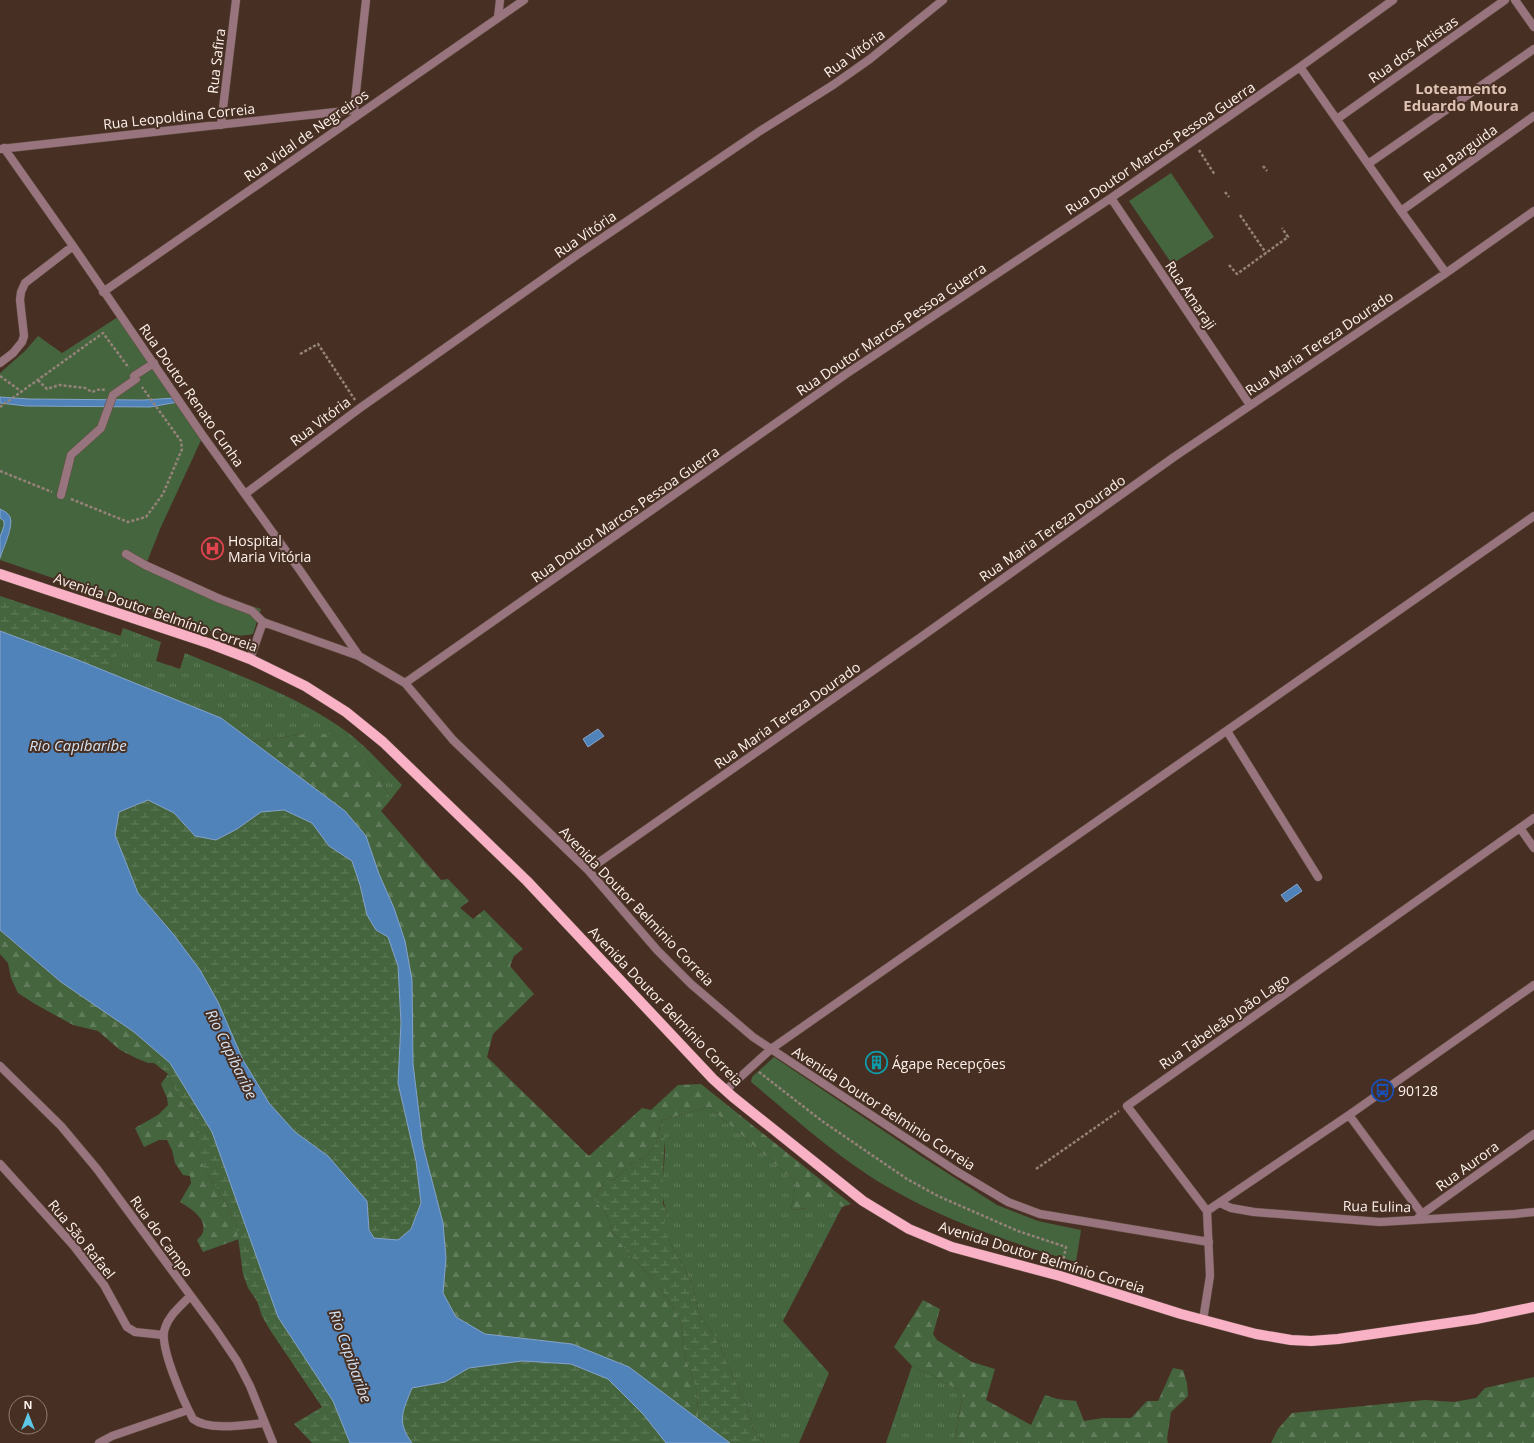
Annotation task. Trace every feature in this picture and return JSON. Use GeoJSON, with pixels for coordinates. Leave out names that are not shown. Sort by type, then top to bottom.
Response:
{"type":"FeatureCollection","features":[{"type":"Feature","properties":{"kind":"main road","name":"Avenida Doutor Belmínio Correia"},"geometry":{"type":"LineString","coordinates":[[0,574],[211,644],[250,659],[305,686],[346,712],[383,742],[526,881],[726,1090],[863,1201],[909,1229],[952,1247],[1060,1276],[1203,1320],[1274,1338],[1312,1341],[1376,1334],[1476,1319],[1534,1307]]}},
{"type":"Feature","properties":{"kind":"street","name":"Rua Safira"},"geometry":{"type":"LineString","coordinates":[[221,125],[236,0]]}},
{"type":"Feature","properties":{"kind":"street"},"geometry":{"type":"LineString","coordinates":[[356,112],[366,0]]}},
{"type":"Feature","properties":{"kind":"street"},"geometry":{"type":"LineString","coordinates":[[498,17],[500,0]]}},
{"type":"Feature","properties":{"kind":"street","name":"Rua Vidal de Negreiros"},"geometry":{"type":"LineString","coordinates":[[103,292],[356,112],[524,0]]}},
{"type":"Feature","properties":{"kind":"street","name":"Rua Vitória"},"geometry":{"type":"LineString","coordinates":[[245,494],[360,408],[583,250],[870,59],[943,0]]}},
{"type":"Feature","properties":{"kind":"street","name":"Rua Doutor Marcos Pessoa Guerra"},"geometry":{"type":"LineString","coordinates":[[405,683],[846,374],[1111,198],[1394,0]]}},
{"type":"Feature","properties":{"kind":"street","name":"Rua dos Artistas"},"geometry":{"type":"LineString","coordinates":[[1337,119],[1504,0]]}},
{"type":"Feature","properties":{"kind":"street"},"geometry":{"type":"LineString","coordinates":[[1515,0],[1534,27]]}},
{"type":"Feature","properties":{"kind":"street"},"geometry":{"type":"LineString","coordinates":[[1368,164],[1534,49]]}},
{"type":"Feature","properties":{"kind":"street"},"geometry":{"type":"LineString","coordinates":[[1300,67],[1446,273]]}},
{"type":"Feature","properties":{"kind":"street","name":"Rua Leopoldina Correia"},"geometry":{"type":"LineString","coordinates":[[2,148],[356,112]]}},
{"type":"Feature","properties":{"kind":"street","name":"Rua Barguida"},"geometry":{"type":"LineString","coordinates":[[1401,211],[1534,116]]}},
{"type":"Feature","properties":{"kind":"street","name":"Rua Doutor Renato Cunha"},"geometry":{"type":"LineString","coordinates":[[2,148],[73,246],[103,292],[154,363],[203,436],[299,569],[359,656]]}},
{"type":"Feature","properties":{"kind":"street","name":"Rua Amaraji"},"geometry":{"type":"LineString","coordinates":[[1111,198],[1250,405]]}},
{"type":"Feature","properties":{"kind":"street","name":"Rua Maria Tereza Dourado"},"geometry":{"type":"LineString","coordinates":[[588,870],[914,642],[1174,457],[1446,273],[1534,211]]}},
{"type":"Feature","properties":{"kind":"street"},"geometry":{"type":"LineString","coordinates":[[0,363],[13,353],[22,342],[24,336],[20,300],[25,282],[73,246]]}},
{"type":"Feature","properties":{"kind":"street"},"geometry":{"type":"LineString","coordinates":[[60,495],[71,455],[101,428],[109,409],[110,392],[135,377],[154,363]]}},
{"type":"Feature","properties":{"kind":"street"},"geometry":{"type":"LineString","coordinates":[[726,1090],[771,1049],[1534,516]]}},
{"type":"Feature","properties":{"kind":"street"},"geometry":{"type":"LineString","coordinates":[[126,554],[145,565],[220,599],[252,611],[263,622],[250,659]]}},
{"type":"Feature","properties":{"kind":"street","name":"Avenida Doutor Belminio Correia"},"geometry":{"type":"LineString","coordinates":[[263,622],[359,656],[405,683],[453,740],[588,870],[657,950],[691,984],[753,1037],[956,1171],[1008,1202],[1040,1214],[1209,1242]]}},
{"type":"Feature","properties":{"kind":"street"},"geometry":{"type":"LineString","coordinates":[[1227,730],[1318,877]]}},
{"type":"Feature","properties":{"kind":"street","name":"Rua Tabeleão João Lago"},"geometry":{"type":"LineString","coordinates":[[1127,1106],[1534,818]]}},
{"type":"Feature","properties":{"kind":"street"},"geometry":{"type":"LineString","coordinates":[[1520,828],[1534,848]]}},
{"type":"Feature","properties":{"kind":"street"},"geometry":{"type":"LineString","coordinates":[[1207,1211],[1349,1115],[1534,985]]}},
{"type":"Feature","properties":{"kind":"street","name":"Rua do Campo"},"geometry":{"type":"LineString","coordinates":[[0,1066],[61,1126],[93,1164],[190,1296],[237,1361],[250,1386],[273,1443]]}},
{"type":"Feature","properties":{"kind":"street"},"geometry":{"type":"LineString","coordinates":[[1127,1106],[1207,1211],[1209,1282],[1203,1320]]}},
{"type":"Feature","properties":{"kind":"street"},"geometry":{"type":"LineString","coordinates":[[1349,1115],[1419,1217]]}},
{"type":"Feature","properties":{"kind":"street","name":"Rua Aurora"},"geometry":{"type":"LineString","coordinates":[[1419,1217],[1534,1134]]}},
{"type":"Feature","properties":{"kind":"street","name":"Rua São Rafael"},"geometry":{"type":"LineString","coordinates":[[0,1164],[73,1245],[104,1285],[127,1327],[135,1332],[163,1335]]}},
{"type":"Feature","properties":{"kind":"street","name":"Rua Eulina"},"geometry":{"type":"LineString","coordinates":[[1220,1203],[1241,1210],[1380,1222],[1419,1217],[1534,1212]]}},
{"type":"Feature","properties":{"kind":"street"},"geometry":{"type":"LineString","coordinates":[[190,1296],[173,1314],[165,1326],[163,1335],[164,1343],[177,1384],[193,1419],[198,1423],[208,1425],[227,1426],[264,1423]]}},
{"type":"Feature","properties":{"kind":"street"},"geometry":{"type":"LineString","coordinates":[[99,1443],[112,1436],[188,1410]]}},
{"type":"Feature","properties":{"kind":"path"},"geometry":{"type":"LineString","coordinates":[[1193,142],[1215,175]]}},
{"type":"Feature","properties":{"kind":"path"},"geometry":{"type":"LineString","coordinates":[[1263,166],[1267,171]]}},
{"type":"Feature","properties":{"kind":"path"},"geometry":{"type":"LineString","coordinates":[[1225,192],[1229,197]]}},
{"type":"Feature","properties":{"kind":"path"},"geometry":{"type":"LineString","coordinates":[[1240,215],[1266,253]]}},
{"type":"Feature","properties":{"kind":"path"},"geometry":{"type":"LineString","coordinates":[[1229,265],[1237,274],[1288,237],[1282,228]]}},
{"type":"Feature","properties":{"kind":"path"},"geometry":{"type":"LineString","coordinates":[[0,407],[103,333],[181,441],[182,449],[163,494],[146,517],[128,522],[0,471]]}},
{"type":"Feature","properties":{"kind":"path"},"geometry":{"type":"LineString","coordinates":[[300,354],[318,344],[360,408]]}},
{"type":"Feature","properties":{"kind":"path"},"geometry":{"type":"LineString","coordinates":[[0,376],[22,392]]}},
{"type":"Feature","properties":{"kind":"path"},"geometry":{"type":"LineString","coordinates":[[38,380],[47,390],[59,385],[85,388],[92,392],[100,389],[110,392]]}},
{"type":"Feature","properties":{"kind":"path"},"geometry":{"type":"LineString","coordinates":[[751,1066],[822,1121],[907,1179],[932,1193],[1018,1231],[1066,1246],[1060,1276]]}},
{"type":"Feature","properties":{"kind":"path"},"geometry":{"type":"LineString","coordinates":[[1036,1169],[1127,1106]]}},
{"type":"Feature","properties":{"kind":"green space"},"geometry":{"type":"Polygon","coordinates":[[[1171,173],[1214,237],[1172,264],[1129,201],[1171,173]]]}},
{"type":"Feature","properties":{"kind":"green space"},"geometry":{"type":"Polygon","coordinates":[[[121,315],[203,436],[160,529],[147,562],[142,568],[171,581],[261,609],[253,634],[234,635],[202,629],[0,560],[0,373],[25,351],[38,336],[62,353],[121,315]]]}},
{"type":"Feature","properties":{"kind":"green space"},"geometry":{"type":"Polygon","coordinates":[[[0,596],[121,636],[108,673],[0,631],[0,596]]]}},
{"type":"Feature","properties":{"kind":"green space"},"geometry":{"type":"Polygon","coordinates":[[[123,628],[161,642],[156,661],[180,669],[185,653],[263,685],[320,714],[355,738],[402,785],[388,803],[388,794],[381,776],[370,767],[364,753],[304,734],[253,742],[221,718],[108,673],[123,628]]]}},
{"type":"Feature","properties":{"kind":"green space"},"geometry":{"type":"Polygon","coordinates":[[[304,734],[336,734],[355,745],[364,753],[370,767],[381,776],[388,794],[388,803],[381,811],[441,880],[448,879],[469,901],[460,908],[473,919],[484,910],[523,949],[514,956],[510,966],[534,994],[493,1034],[487,1057],[589,1156],[642,1108],[651,1110],[678,1085],[701,1084],[851,1204],[842,1207],[825,1196],[807,1208],[791,1210],[796,1182],[709,1107],[662,1120],[656,1143],[648,1155],[631,1164],[615,1179],[604,1182],[594,1200],[605,1211],[614,1234],[629,1255],[648,1274],[669,1300],[681,1322],[685,1356],[696,1388],[699,1420],[629,1367],[572,1344],[485,1334],[456,1317],[443,1293],[446,1258],[443,1223],[423,1146],[413,1064],[405,941],[394,908],[379,874],[366,836],[345,811],[253,742],[304,734]]]}},
{"type":"Feature","properties":{"kind":"green space"},"geometry":{"type":"Polygon","coordinates":[[[148,800],[174,813],[195,836],[216,840],[237,829],[261,812],[284,810],[312,823],[329,846],[352,861],[376,930],[388,937],[398,966],[401,1023],[398,1083],[416,1161],[421,1203],[411,1229],[398,1240],[374,1238],[369,1230],[367,1201],[328,1156],[295,1132],[269,1103],[243,1060],[218,1002],[200,970],[174,935],[138,893],[115,835],[119,812],[148,800]]]}},
{"type":"Feature","properties":{"kind":"green space"},"geometry":{"type":"Polygon","coordinates":[[[0,930],[61,982],[134,1032],[170,1063],[148,1063],[136,1058],[120,1050],[98,1031],[73,1025],[18,993],[11,978],[8,963],[0,954],[0,930]]]}},
{"type":"Feature","properties":{"kind":"green space"},"geometry":{"type":"Polygon","coordinates":[[[774,1057],[924,1158],[997,1205],[1038,1221],[1081,1230],[1076,1262],[1005,1240],[959,1222],[915,1202],[874,1179],[819,1139],[751,1082],[752,1077],[774,1057]]]}},
{"type":"Feature","properties":{"kind":"green space"},"geometry":{"type":"Polygon","coordinates":[[[154,1063],[170,1063],[212,1132],[278,1317],[333,1401],[350,1443],[312,1443],[294,1424],[322,1407],[270,1330],[262,1316],[257,1301],[248,1288],[243,1274],[236,1223],[221,1194],[207,1174],[201,1160],[197,1137],[197,1123],[191,1108],[178,1097],[168,1074],[154,1063]]]}},
{"type":"Feature","properties":{"kind":"green space"},"geometry":{"type":"Polygon","coordinates":[[[168,1074],[178,1097],[191,1108],[197,1123],[197,1137],[207,1174],[221,1194],[236,1223],[239,1239],[203,1252],[197,1240],[203,1232],[204,1227],[202,1222],[197,1214],[180,1202],[191,1183],[190,1176],[183,1175],[175,1163],[172,1150],[167,1140],[159,1140],[144,1147],[135,1128],[158,1115],[168,1105],[167,1098],[161,1084],[168,1074]]]}},
{"type":"Feature","properties":{"kind":"green space"},"geometry":{"type":"Polygon","coordinates":[[[709,1107],[796,1182],[791,1210],[807,1208],[825,1195],[842,1207],[783,1321],[829,1373],[799,1443],[765,1443],[753,1430],[748,1409],[716,1338],[699,1315],[693,1287],[684,1267],[671,1245],[663,1225],[667,1212],[664,1205],[662,1189],[665,1149],[662,1120],[709,1107]]]}},
{"type":"Feature","properties":{"kind":"green space"},"geometry":{"type":"Polygon","coordinates":[[[662,1120],[665,1132],[663,1204],[667,1212],[664,1225],[671,1245],[684,1267],[693,1287],[699,1315],[716,1338],[748,1409],[753,1430],[765,1443],[730,1443],[699,1420],[696,1388],[685,1356],[681,1322],[669,1300],[648,1274],[629,1255],[614,1234],[605,1211],[594,1200],[604,1182],[615,1179],[631,1164],[648,1155],[656,1143],[662,1120]]]}},
{"type":"Feature","properties":{"kind":"green space"},"geometry":{"type":"Polygon","coordinates":[[[923,1300],[940,1309],[933,1334],[937,1340],[972,1362],[995,1369],[986,1400],[1031,1425],[1045,1395],[1057,1399],[1076,1401],[1084,1421],[1103,1418],[1131,1418],[1147,1401],[1158,1401],[1173,1368],[1183,1370],[1187,1383],[1188,1396],[1171,1412],[1167,1439],[1168,1443],[962,1443],[955,1440],[963,1392],[912,1366],[894,1347],[923,1300]]]}},
{"type":"Feature","properties":{"kind":"green space"},"geometry":{"type":"Polygon","coordinates":[[[522,1361],[571,1364],[608,1379],[643,1414],[666,1443],[412,1443],[404,1428],[403,1416],[412,1388],[445,1382],[469,1368],[522,1361]]]}},
{"type":"Feature","properties":{"kind":"green space"},"geometry":{"type":"Polygon","coordinates":[[[912,1366],[963,1392],[955,1439],[962,1443],[886,1443],[912,1366]]]}},
{"type":"Feature","properties":{"kind":"green space"},"geometry":{"type":"Polygon","coordinates":[[[1534,1377],[1534,1443],[1271,1443],[1278,1429],[1292,1413],[1425,1400],[1454,1402],[1476,1398],[1485,1388],[1534,1377]]]}},
{"type":"Feature","properties":{"kind":"water"},"geometry":{"type":"Polygon","coordinates":[[[0,397],[29,399],[143,400],[175,398],[178,402],[150,407],[26,406],[0,403],[0,397]]]}},
{"type":"Feature","properties":{"kind":"water"},"geometry":{"type":"Polygon","coordinates":[[[0,509],[10,517],[11,526],[0,558],[0,537],[4,526],[4,521],[0,518],[0,509]]]}},
{"type":"Feature","properties":{"kind":"water","name":"Rio Capibaribe"},"geometry":{"type":"Polygon","coordinates":[[[0,631],[73,658],[221,718],[345,811],[366,836],[405,941],[412,980],[413,1064],[423,1146],[443,1223],[446,1258],[443,1293],[456,1317],[485,1334],[572,1344],[629,1367],[730,1443],[666,1443],[643,1414],[608,1379],[571,1364],[522,1361],[469,1368],[445,1382],[412,1388],[404,1410],[403,1422],[407,1435],[412,1443],[350,1443],[333,1401],[278,1317],[212,1132],[170,1063],[134,1032],[61,982],[0,930],[0,631]],[[148,800],[119,812],[115,835],[138,893],[174,935],[200,970],[218,1002],[243,1060],[269,1103],[295,1132],[328,1156],[367,1201],[369,1230],[374,1238],[398,1240],[411,1229],[421,1203],[416,1161],[398,1083],[401,1023],[398,966],[388,937],[376,930],[367,915],[360,885],[352,861],[329,846],[312,823],[284,810],[261,812],[237,829],[216,840],[195,836],[174,813],[148,800]]]}},
{"type":"Feature","properties":{"kind":"water"},"geometry":{"type":"Polygon","coordinates":[[[598,729],[604,736],[588,747],[583,739],[598,729]]]}},
{"type":"Feature","properties":{"kind":"water"},"geometry":{"type":"Polygon","coordinates":[[[1297,884],[1302,891],[1286,902],[1281,895],[1297,884]]]}},
{"type":"Feature","properties":{"kind":"place","name":"Hospital Maria Vitória"},"geometry":{"type":"Point","coordinates":[212,548]}},
{"type":"Feature","properties":{"kind":"place","name":"Ágape Recepções"},"geometry":{"type":"Point","coordinates":[877,1063]}},
{"type":"Feature","properties":{"kind":"place","name":"90128"},"geometry":{"type":"Point","coordinates":[1382,1090]}},
{"type":"Feature","properties":{"kind":"district","name":"Loteamento Eduardo Moura"},"geometry":{"type":"Point","coordinates":[1461,96]}}]}
